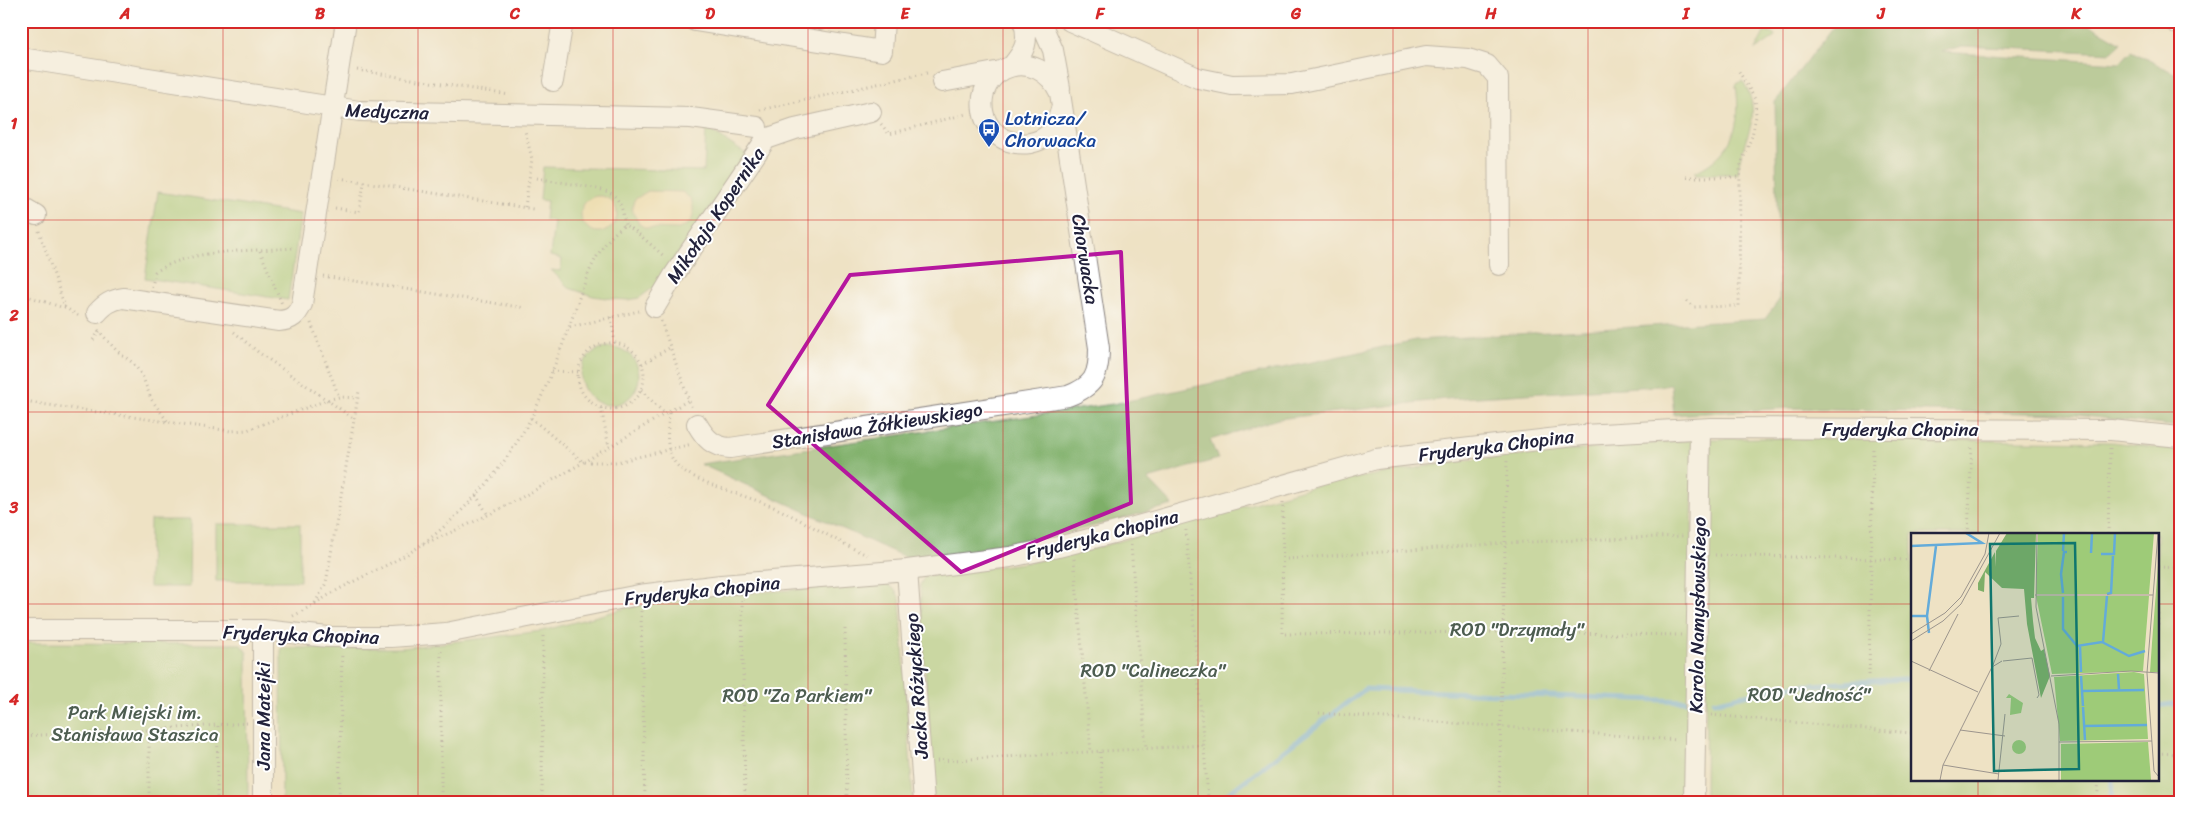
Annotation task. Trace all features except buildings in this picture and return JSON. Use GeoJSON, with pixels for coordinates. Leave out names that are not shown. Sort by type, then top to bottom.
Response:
{"type":"FeatureCollection","features":[{"type":"Feature","properties":{"kind":"street"},"geometry":{"type":"LineString","coordinates":[[96,323],[104,304],[123,298],[279,321],[296,315],[302,304],[346,21]]}},
{"type":"Feature","properties":{"kind":"street"},"geometry":{"type":"LineString","coordinates":[[553,81],[563,21]]}},
{"type":"Feature","properties":{"kind":"street"},"geometry":{"type":"LineString","coordinates":[[694,21],[882,50],[884,21]]}},
{"type":"Feature","properties":{"kind":"street"},"geometry":{"type":"LineString","coordinates":[[935,78],[1006,68],[1023,64],[1033,66],[1048,73],[1055,81],[1061,100],[1057,123],[1050,133],[1043,138],[1024,144],[1015,143],[999,136],[990,126],[983,110],[986,90],[993,78],[1006,68],[1026,48],[1027,35],[1024,21]]}},
{"type":"Feature","properties":{"kind":"street","name":"Chorwacka"},"geometry":{"type":"LineString","coordinates":[[1040,21],[1053,50],[1099,348],[1098,368],[1092,382],[1080,391],[1068,396]]}},
{"type":"Feature","properties":{"kind":"street"},"geometry":{"type":"LineString","coordinates":[[1070,21],[1198,78],[1232,85],[1292,84],[1426,56],[1468,59],[1487,65],[1498,78],[1500,265]]}},
{"type":"Feature","properties":{"kind":"street"},"geometry":{"type":"LineString","coordinates":[[2173,21],[2180,25]]}},
{"type":"Feature","properties":{"kind":"street","name":"Medyczna"},"geometry":{"type":"LineString","coordinates":[[21,58],[359,111],[755,119]]}},
{"type":"Feature","properties":{"kind":"street","name":"Mikołaja Kopernika"},"geometry":{"type":"LineString","coordinates":[[655,307],[679,267],[766,139],[794,129],[871,112]]}},
{"type":"Feature","properties":{"kind":"street","name":"Stanisława Żółkiewskiego"},"geometry":{"type":"LineString","coordinates":[[702,432],[720,447],[730,448],[1068,396]]}},
{"type":"Feature","properties":{"kind":"street","name":"Fryderyka Chopina"},"geometry":{"type":"LineString","coordinates":[[21,630],[264,630],[328,637],[390,637],[446,633],[639,595],[721,585],[900,570],[1010,557],[1058,547],[1376,459],[1583,435],[1700,429],[2111,430],[2180,437]]}},
{"type":"Feature","properties":{"kind":"street","name":"Karola Namysłowskiego"},"geometry":{"type":"LineString","coordinates":[[1694,802],[1700,429]]}},
{"type":"Feature","properties":{"kind":"street","name":"Jacka Różyckiego"},"geometry":{"type":"LineString","coordinates":[[900,570],[924,802]]}},
{"type":"Feature","properties":{"kind":"street","name":"Jana Matejki"},"geometry":{"type":"LineString","coordinates":[[262,802],[264,630]]}},
{"type":"Feature","properties":{"kind":"path"},"geometry":{"type":"LineString","coordinates":[[1687,301],[1693,306],[1740,306],[1740,167],[1752,136],[1756,116],[1755,99],[1738,68]]}},
{"type":"Feature","properties":{"kind":"path"},"geometry":{"type":"LineString","coordinates":[[356,70],[513,96]]}},
{"type":"Feature","properties":{"kind":"path"},"geometry":{"type":"LineString","coordinates":[[755,119],[935,78]]}},
{"type":"Feature","properties":{"kind":"path"},"geometry":{"type":"LineString","coordinates":[[871,112],[889,134],[983,110]]}},
{"type":"Feature","properties":{"kind":"path"},"geometry":{"type":"LineString","coordinates":[[520,130],[525,130],[532,159],[525,208]]}},
{"type":"Feature","properties":{"kind":"path"},"geometry":{"type":"LineString","coordinates":[[322,175],[534,209]]}},
{"type":"Feature","properties":{"kind":"path"},"geometry":{"type":"LineString","coordinates":[[1686,177],[1740,177]]}},
{"type":"Feature","properties":{"kind":"path"},"geometry":{"type":"LineString","coordinates":[[537,178],[554,183],[607,190],[620,203],[625,225],[679,267]]}},
{"type":"Feature","properties":{"kind":"path"},"geometry":{"type":"LineString","coordinates":[[327,206],[359,212],[364,183]]}},
{"type":"Feature","properties":{"kind":"path"},"geometry":{"type":"LineString","coordinates":[[32,216],[65,307]]}},
{"type":"Feature","properties":{"kind":"path"},"geometry":{"type":"LineString","coordinates":[[420,546],[476,495],[512,451],[531,418],[552,371],[594,263],[612,235],[625,225]]}},
{"type":"Feature","properties":{"kind":"path"},"geometry":{"type":"LineString","coordinates":[[149,301],[155,272],[181,259],[210,254],[301,248]]}},
{"type":"Feature","properties":{"kind":"path"},"geometry":{"type":"LineString","coordinates":[[260,251],[284,310],[311,323],[338,397]]}},
{"type":"Feature","properties":{"kind":"path"},"geometry":{"type":"LineString","coordinates":[[307,273],[525,308]]}},
{"type":"Feature","properties":{"kind":"path"},"geometry":{"type":"LineString","coordinates":[[21,294],[65,307],[96,323],[116,350],[133,363],[142,375],[151,398],[168,422]]}},
{"type":"Feature","properties":{"kind":"path"},"geometry":{"type":"LineString","coordinates":[[531,418],[583,462],[617,462],[667,450],[702,432],[655,307],[569,327]]}},
{"type":"Feature","properties":{"kind":"path"},"geometry":{"type":"LineString","coordinates":[[611,317],[615,343]]}},
{"type":"Feature","properties":{"kind":"path"},"geometry":{"type":"LineString","coordinates":[[93,340],[96,323]]}},
{"type":"Feature","properties":{"kind":"path"},"geometry":{"type":"LineString","coordinates":[[228,327],[258,352],[353,418]]}},
{"type":"Feature","properties":{"kind":"path"},"geometry":{"type":"LineString","coordinates":[[615,343],[631,350],[642,364],[644,377],[641,390],[634,400],[624,406],[613,409],[601,408],[590,403],[582,394],[578,383],[581,360],[588,352],[603,344],[615,343]]}},
{"type":"Feature","properties":{"kind":"path"},"geometry":{"type":"LineString","coordinates":[[642,364],[671,347]]}},
{"type":"Feature","properties":{"kind":"path"},"geometry":{"type":"LineString","coordinates":[[552,371],[578,372]]}},
{"type":"Feature","properties":{"kind":"path"},"geometry":{"type":"LineString","coordinates":[[641,390],[667,413],[667,450],[678,466],[709,484],[778,509],[841,544],[900,570]]}},
{"type":"Feature","properties":{"kind":"path"},"geometry":{"type":"LineString","coordinates":[[315,604],[326,583],[359,391]]}},
{"type":"Feature","properties":{"kind":"path"},"geometry":{"type":"LineString","coordinates":[[21,400],[231,431],[247,430],[338,397],[357,398]]}},
{"type":"Feature","properties":{"kind":"path"},"geometry":{"type":"LineString","coordinates":[[289,618],[420,546],[521,499],[689,400]]}},
{"type":"Feature","properties":{"kind":"path"},"geometry":{"type":"LineString","coordinates":[[601,408],[609,447]]}},
{"type":"Feature","properties":{"kind":"path"},"geometry":{"type":"LineString","coordinates":[[2108,533],[2111,430]]}},
{"type":"Feature","properties":{"kind":"path"},"geometry":{"type":"LineString","coordinates":[[1869,675],[1873,439]]}},
{"type":"Feature","properties":{"kind":"path"},"geometry":{"type":"LineString","coordinates":[[1968,533],[1972,440]]}},
{"type":"Feature","properties":{"kind":"path"},"geometry":{"type":"LineString","coordinates":[[1499,802],[1507,456]]}},
{"type":"Feature","properties":{"kind":"path"},"geometry":{"type":"LineString","coordinates":[[476,495],[488,515]]}},
{"type":"Feature","properties":{"kind":"path"},"geometry":{"type":"LineString","coordinates":[[1283,495],[1282,634],[1504,632],[1682,635]]}},
{"type":"Feature","properties":{"kind":"path"},"geometry":{"type":"LineString","coordinates":[[1186,527],[1208,798]]}},
{"type":"Feature","properties":{"kind":"path"},"geometry":{"type":"LineString","coordinates":[[1287,559],[1505,543],[1684,536]]}},
{"type":"Feature","properties":{"kind":"path"},"geometry":{"type":"LineString","coordinates":[[1131,542],[1146,749]]}},
{"type":"Feature","properties":{"kind":"path"},"geometry":{"type":"LineString","coordinates":[[1707,554],[1911,560]]}},
{"type":"Feature","properties":{"kind":"path"},"geometry":{"type":"LineString","coordinates":[[1074,556],[1091,752]]}},
{"type":"Feature","properties":{"kind":"path"},"geometry":{"type":"LineString","coordinates":[[2158,630],[2158,567],[2180,568]]}},
{"type":"Feature","properties":{"kind":"path"},"geometry":{"type":"LineString","coordinates":[[742,593],[744,802]]}},
{"type":"Feature","properties":{"kind":"path"},"geometry":{"type":"LineString","coordinates":[[642,615],[645,802]]}},
{"type":"Feature","properties":{"kind":"path"},"geometry":{"type":"LineString","coordinates":[[845,630],[847,802]]}},
{"type":"Feature","properties":{"kind":"path"},"geometry":{"type":"LineString","coordinates":[[542,802],[543,636]]}},
{"type":"Feature","properties":{"kind":"path"},"geometry":{"type":"LineString","coordinates":[[440,643],[441,802]]}},
{"type":"Feature","properties":{"kind":"path"},"geometry":{"type":"LineString","coordinates":[[340,802],[342,648]]}},
{"type":"Feature","properties":{"kind":"path"},"geometry":{"type":"LineString","coordinates":[[1319,713],[1680,740]]}},
{"type":"Feature","properties":{"kind":"path"},"geometry":{"type":"LineString","coordinates":[[1706,715],[1911,733]]}},
{"type":"Feature","properties":{"kind":"path"},"geometry":{"type":"LineString","coordinates":[[21,736],[263,722]]}},
{"type":"Feature","properties":{"kind":"path"},"geometry":{"type":"LineString","coordinates":[[217,802],[218,725]]}},
{"type":"Feature","properties":{"kind":"path"},"geometry":{"type":"LineString","coordinates":[[149,730],[149,802]]}},
{"type":"Feature","properties":{"kind":"path"},"geometry":{"type":"LineString","coordinates":[[930,761],[1204,745]]}},
{"type":"Feature","properties":{"kind":"path"},"geometry":{"type":"LineString","coordinates":[[1100,752],[1103,802]]}},
{"type":"Feature","properties":{"kind":"path"},"geometry":{"type":"LineString","coordinates":[[2158,753],[2180,754]]}},
{"type":"Feature","properties":{"kind":"path"},"geometry":{"type":"LineString","coordinates":[[2098,802],[2099,780]]}},
{"type":"Feature","properties":{"kind":"highlighted area"},"geometry":{"type":"Polygon","coordinates":[[[1121,252],[1131,503],[961,572],[768,405],[850,275],[1121,252]]]}},
{"type":"Feature","properties":{"kind":"green space"},"geometry":{"type":"Polygon","coordinates":[[[1838,21],[2083,21],[2122,43],[2111,53],[1962,46],[1941,52],[2120,63],[2131,51],[2180,76],[2180,427],[2067,414],[1790,408],[1674,415],[1671,385],[1446,399],[1278,419],[1210,440],[1218,459],[1148,479],[1173,505],[996,552],[907,558],[700,464],[1113,404],[1416,340],[1765,319],[1779,300],[1775,102],[1838,21]]]}},
{"type":"Feature","properties":{"kind":"green space"},"geometry":{"type":"Polygon","coordinates":[[[1765,31],[1775,37],[1755,50],[1765,31]]]}},
{"type":"Feature","properties":{"kind":"green space"},"geometry":{"type":"Polygon","coordinates":[[[1743,81],[1752,107],[1752,118],[1738,174],[1696,174],[1695,172],[1708,165],[1718,156],[1732,137],[1736,126],[1738,100],[1736,84],[1743,81]]]}},
{"type":"Feature","properties":{"kind":"green space"},"geometry":{"type":"Polygon","coordinates":[[[706,128],[746,154],[658,284],[639,298],[628,300],[593,296],[569,288],[551,270],[560,271],[562,259],[550,256],[554,221],[545,220],[547,201],[540,200],[543,167],[704,171],[706,128]]]}},
{"type":"Feature","properties":{"kind":"green space"},"geometry":{"type":"Polygon","coordinates":[[[158,192],[301,214],[288,300],[145,278],[158,192]]]}},
{"type":"Feature","properties":{"kind":"green space"},"geometry":{"type":"Polygon","coordinates":[[[610,347],[621,349],[634,360],[639,376],[637,387],[626,400],[610,405],[599,403],[586,392],[581,376],[583,365],[594,352],[610,347]]]}},
{"type":"Feature","properties":{"kind":"green space","name":"ROD \"Jedność\""},"geometry":{"type":"Polygon","coordinates":[[[1711,439],[2111,442],[2180,450],[2180,802],[1705,802],[1707,554],[1711,439]]]}},
{"type":"Feature","properties":{"kind":"green space","name":"ROD \"Drzymały\""},"geometry":{"type":"Polygon","coordinates":[[[1693,441],[1689,802],[933,802],[920,585],[925,576],[1031,562],[1085,551],[1321,484],[1459,461],[1693,441]]]}},
{"type":"Feature","properties":{"kind":"green space"},"geometry":{"type":"Polygon","coordinates":[[[150,520],[190,520],[189,587],[149,587],[150,520]]]}},
{"type":"Feature","properties":{"kind":"green space"},"geometry":{"type":"Polygon","coordinates":[[[216,524],[300,524],[300,581],[216,581],[216,524]]]}},
{"type":"Feature","properties":{"kind":"green space","name":"ROD \"Za Parkiem\""},"geometry":{"type":"Polygon","coordinates":[[[886,583],[894,589],[900,598],[913,802],[282,802],[281,648],[402,648],[542,631],[641,604],[695,597],[886,583]]]}},
{"type":"Feature","properties":{"kind":"green space","name":"Park Miejski im. Stanisława Staszica"},"geometry":{"type":"Polygon","coordinates":[[[21,643],[240,644],[247,652],[248,802],[21,802],[21,643]]]}},
{"type":"Feature","properties":{"kind":"sand"},"geometry":{"type":"Polygon","coordinates":[[[648,191],[682,192],[691,199],[693,216],[690,223],[679,229],[646,228],[639,224],[632,210],[634,200],[648,191]]]}},
{"type":"Feature","properties":{"kind":"sand"},"geometry":{"type":"Polygon","coordinates":[[[599,196],[606,197],[612,201],[616,207],[616,221],[612,227],[606,231],[599,232],[592,231],[586,227],[582,221],[581,214],[582,207],[586,201],[592,197],[599,196]]]}},
{"type":"Feature","properties":{"kind":"waterway"},"geometry":{"type":"LineString","coordinates":[[1714,702],[1781,687],[1911,680]]}},
{"type":"Feature","properties":{"kind":"waterway"},"geometry":{"type":"LineString","coordinates":[[1217,802],[1365,689],[1688,701]]}},
{"type":"Feature","properties":{"kind":"waterway"},"geometry":{"type":"LineString","coordinates":[[2158,706],[2180,703]]}},
{"type":"Feature","properties":{"kind":"waterway"},"geometry":{"type":"LineString","coordinates":[[2111,802],[2112,780]]}},
{"type":"Feature","properties":{"kind":"place","name":"Lotnicza/ Chorwacka"},"geometry":{"type":"Point","coordinates":[989,148]}},
{"type":"Feature","properties":{"kind":"park label","name":"ROD \"Calineczka\""},"geometry":{"type":"Point","coordinates":[1153,670]}}]}
